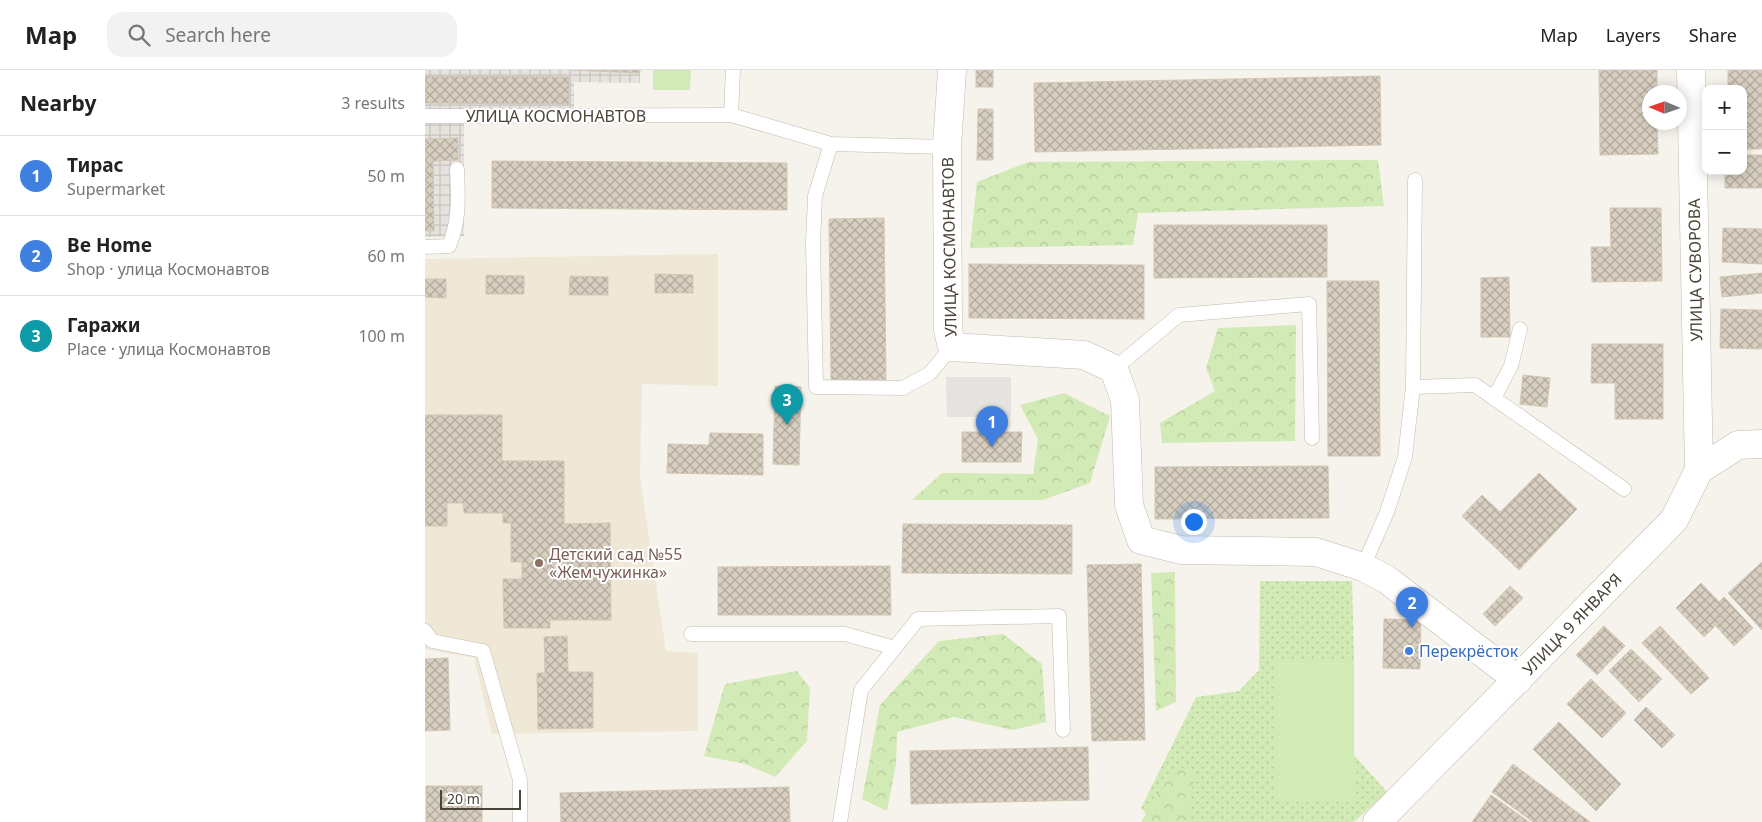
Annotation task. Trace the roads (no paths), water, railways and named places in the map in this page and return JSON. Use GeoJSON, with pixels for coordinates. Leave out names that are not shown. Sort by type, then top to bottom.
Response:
{"type":"FeatureCollection","features":[{"type":"Feature","properties":{"kind":"street"},"geometry":{"type":"LineString","coordinates":[[947,147],[952,70]]}},
{"type":"Feature","properties":{"kind":"street","name":"УЛИЦА СУВОРОВА"},"geometry":{"type":"LineString","coordinates":[[1691,70],[1699,470]]}},
{"type":"Feature","properties":{"kind":"street","name":"УЛИЦА КОСМОНАВТОВ"},"geometry":{"type":"LineString","coordinates":[[947,147],[949,330],[952,347],[1084,355],[1114,369]]}},
{"type":"Feature","properties":{"kind":"street"},"geometry":{"type":"LineString","coordinates":[[1114,369],[1125,400],[1129,505],[1141,540],[1181,550],[1316,552],[1363,567],[1385,579],[1518,680]]}},
{"type":"Feature","properties":{"kind":"street"},"geometry":{"type":"LineString","coordinates":[[1699,470],[1750,444]]}},
{"type":"Feature","properties":{"kind":"street","name":"УЛИЦА 9 ЯНВАРЯ"},"geometry":{"type":"LineString","coordinates":[[1377,822],[1674,520],[1699,470]]}},
{"type":"Feature","properties":{"kind":"lane"},"geometry":{"type":"LineString","coordinates":[[731,115],[733,70]]}},
{"type":"Feature","properties":{"kind":"lane","name":"УЛИЦА КОСМОНАВТОВ"},"geometry":{"type":"LineString","coordinates":[[425,116],[731,115],[831,144],[947,147]]}},
{"type":"Feature","properties":{"kind":"lane"},"geometry":{"type":"LineString","coordinates":[[831,144],[815,196],[813,243],[815,387],[903,388],[929,374],[952,347]]}},
{"type":"Feature","properties":{"kind":"lane"},"geometry":{"type":"LineString","coordinates":[[425,247],[449,246],[459,210],[457,169]]}},
{"type":"Feature","properties":{"kind":"lane"},"geometry":{"type":"LineString","coordinates":[[1363,567],[1387,512],[1405,457],[1413,387],[1415,180]]}},
{"type":"Feature","properties":{"kind":"lane"},"geometry":{"type":"LineString","coordinates":[[1114,369],[1179,315],[1309,304],[1312,438]]}},
{"type":"Feature","properties":{"kind":"lane"},"geometry":{"type":"LineString","coordinates":[[1494,398],[1511,366],[1520,329]]}},
{"type":"Feature","properties":{"kind":"lane"},"geometry":{"type":"LineString","coordinates":[[1413,387],[1475,385],[1624,489]]}},
{"type":"Feature","properties":{"kind":"lane"},"geometry":{"type":"LineString","coordinates":[[1750,444],[1762,428]]}},
{"type":"Feature","properties":{"kind":"lane"},"geometry":{"type":"LineString","coordinates":[[840,822],[861,690],[918,619],[1059,616],[1063,730]]}},
{"type":"Feature","properties":{"kind":"lane"},"geometry":{"type":"LineString","coordinates":[[425,630],[432,641],[483,651],[520,780],[520,822]]}},
{"type":"Feature","properties":{"kind":"lane"},"geometry":{"type":"LineString","coordinates":[[691,634],[845,634],[895,648]]}},
{"type":"Feature","properties":{"kind":"place","name":"Гаражи"},"geometry":{"type":"Point","coordinates":[787,425]}},
{"type":"Feature","properties":{"kind":"place","name":"Тирас"},"geometry":{"type":"Point","coordinates":[992,447]}},
{"type":"Feature","properties":{"kind":"place","name":"Детский сад №55 «Жемчужинка»"},"geometry":{"type":"Point","coordinates":[539,563]}},
{"type":"Feature","properties":{"kind":"place","name":"Be Home"},"geometry":{"type":"Point","coordinates":[1412,628]}},
{"type":"Feature","properties":{"kind":"place","name":"Перекрёсток"},"geometry":{"type":"Point","coordinates":[1409,651]}}]}
